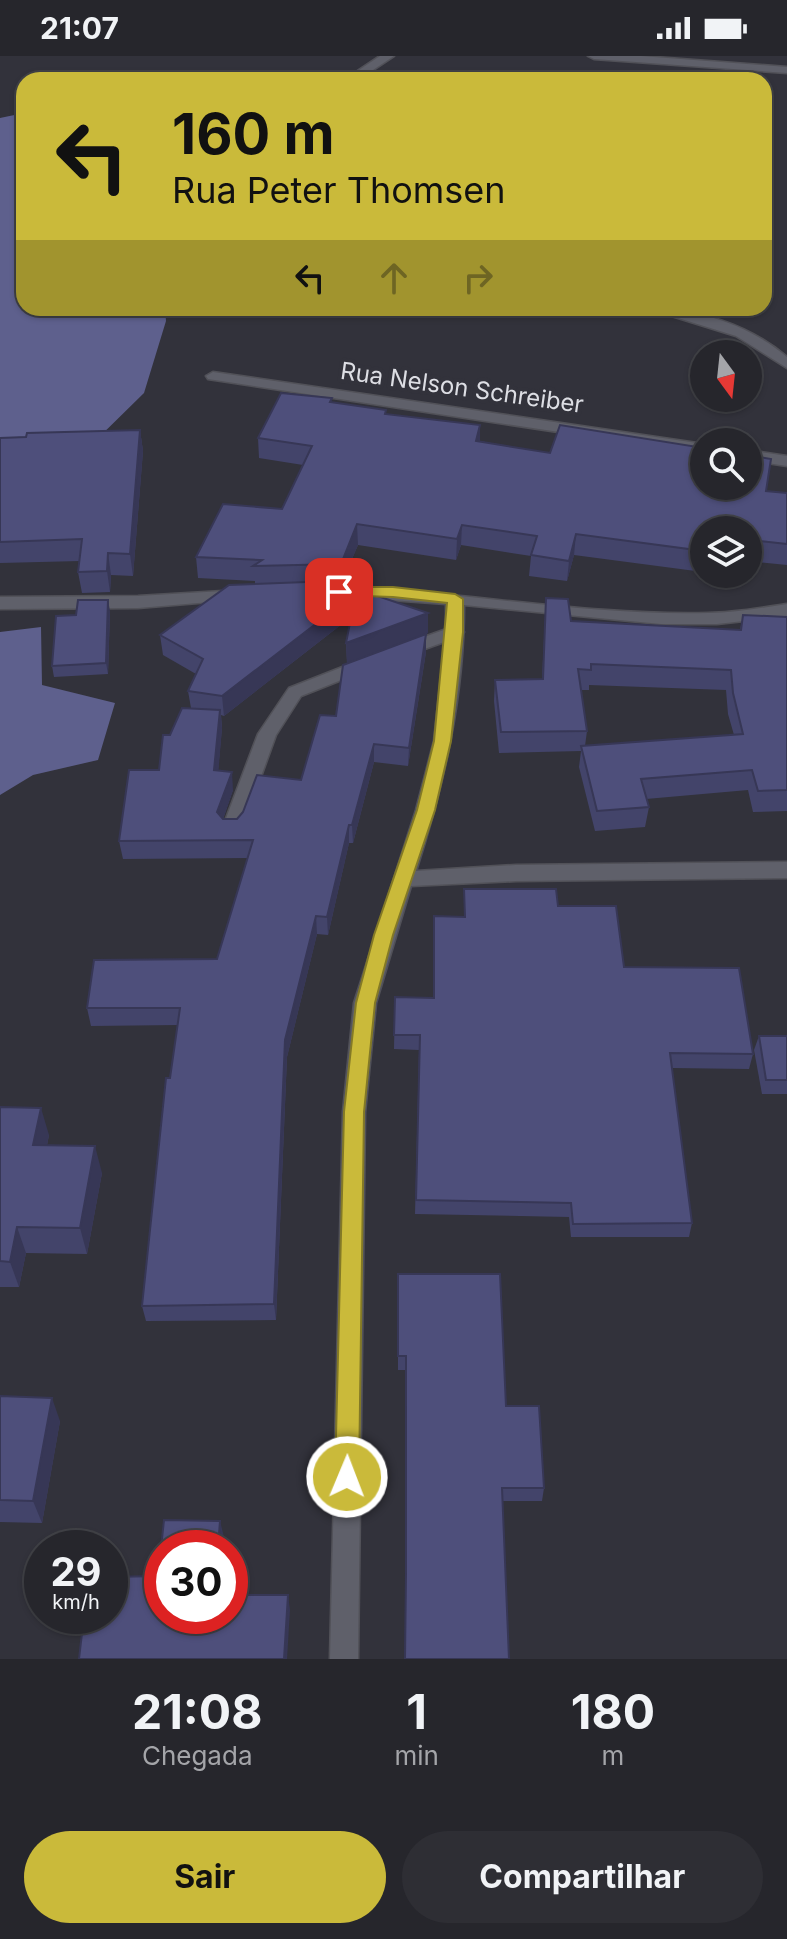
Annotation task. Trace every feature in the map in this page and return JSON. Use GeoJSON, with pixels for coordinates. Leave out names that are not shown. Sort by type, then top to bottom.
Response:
{"type":"FeatureCollection","features":[{"type":"Feature","properties":{"kind":"street"},"geometry":{"type":"LineString","coordinates":[[363,72],[388,56]]}},
{"type":"Feature","properties":{"kind":"street"},"geometry":{"type":"LineString","coordinates":[[594,56],[717,61],[787,70]]}},
{"type":"Feature","properties":{"kind":"street"},"geometry":{"type":"LineString","coordinates":[[688,316],[735,328],[774,352],[787,364]]}},
{"type":"Feature","properties":{"kind":"street","name":"Rua Nelson Schreiber"},"geometry":{"type":"LineString","coordinates":[[213,376],[690,446]]}},
{"type":"Feature","properties":{"kind":"street"},"geometry":{"type":"LineString","coordinates":[[762,457],[787,461]]}},
{"type":"Feature","properties":{"kind":"street"},"geometry":{"type":"LineString","coordinates":[[324,592],[393,592],[548,610],[708,619],[787,610]]}},
{"type":"Feature","properties":{"kind":"street"},"geometry":{"type":"LineString","coordinates":[[0,603],[138,602],[263,594]]}},
{"type":"Feature","properties":{"kind":"street"},"geometry":{"type":"LineString","coordinates":[[344,1659],[354,1112],[365,1003],[384,935],[405,879],[443,741],[455,632],[455,599]]}},
{"type":"Feature","properties":{"kind":"street"},"geometry":{"type":"LineString","coordinates":[[232,829],[267,734],[295,692],[455,632]]}},
{"type":"Feature","properties":{"kind":"street"},"geometry":{"type":"LineString","coordinates":[[405,879],[516,873],[787,870]]}},
{"type":"Feature","properties":{"kind":"shaded area"},"geometry":{"type":"Polygon","coordinates":[[[16,115],[16,316],[166,316],[144,393],[87,449],[0,455],[0,118],[16,115]]]}},
{"type":"Feature","properties":{"kind":"shaded area"},"geometry":{"type":"Polygon","coordinates":[[[41,627],[42,685],[115,703],[98,760],[33,775],[0,795],[0,632],[41,627]]]}},
{"type":"Feature","properties":{"kind":"building"},"geometry":{"type":"Polygon","coordinates":[[[281,393],[332,398],[330,402],[386,410],[385,414],[480,425],[476,441],[550,453],[560,425],[690,446],[690,500],[762,500],[762,457],[771,459],[766,491],[787,493],[787,544],[762,541],[762,516],[690,516],[690,549],[576,534],[569,561],[531,555],[537,536],[462,525],[457,539],[357,524],[341,564],[253,566],[262,560],[196,557],[223,504],[282,509],[312,446],[258,438],[281,393]]]}},
{"type":"Feature","properties":{"kind":"building"},"geometry":{"type":"Polygon","coordinates":[[[140,430],[130,554],[108,553],[107,571],[78,572],[82,539],[0,542],[0,438],[26,437],[27,433],[140,430]]]}},
{"type":"Feature","properties":{"kind":"building"},"geometry":{"type":"Polygon","coordinates":[[[333,581],[428,613],[346,643],[356,593],[222,696],[188,691],[203,659],[160,635],[229,585],[333,581]]]}},
{"type":"Feature","properties":{"kind":"building"},"geometry":{"type":"Polygon","coordinates":[[[546,598],[568,599],[571,621],[741,630],[743,615],[787,617],[787,790],[758,791],[752,770],[641,779],[649,807],[597,811],[581,746],[743,734],[731,670],[591,664],[591,670],[578,669],[587,731],[501,732],[495,680],[543,679],[546,598]]]}},
{"type":"Feature","properties":{"kind":"building"},"geometry":{"type":"Polygon","coordinates":[[[78,600],[108,600],[106,663],[52,666],[56,616],[76,615],[78,600]]]}},
{"type":"Feature","properties":{"kind":"building"},"geometry":{"type":"Polygon","coordinates":[[[426,634],[409,748],[374,744],[352,825],[349,825],[327,917],[316,916],[285,1040],[274,1304],[142,1306],[166,1078],[170,1078],[180,1008],[87,1008],[94,960],[217,959],[253,840],[119,841],[129,770],[159,770],[163,735],[170,735],[182,708],[220,710],[214,770],[232,772],[217,812],[223,819],[237,819],[243,812],[257,775],[301,780],[320,715],[336,716],[343,665],[426,634]]]}},
{"type":"Feature","properties":{"kind":"building"},"geometry":{"type":"Polygon","coordinates":[[[464,889],[556,889],[558,906],[616,906],[624,967],[739,968],[753,1054],[670,1053],[692,1223],[573,1224],[571,1203],[416,1200],[420,1035],[394,1035],[395,997],[434,998],[434,916],[465,917],[464,889]]]}},
{"type":"Feature","properties":{"kind":"building"},"geometry":{"type":"Polygon","coordinates":[[[759,1036],[787,1036],[787,1080],[766,1080],[759,1036]]]}},
{"type":"Feature","properties":{"kind":"building"},"geometry":{"type":"Polygon","coordinates":[[[0,1107],[41,1108],[33,1145],[95,1146],[80,1228],[17,1227],[10,1262],[0,1261],[0,1107]]]}},
{"type":"Feature","properties":{"kind":"building"},"geometry":{"type":"Polygon","coordinates":[[[398,1274],[500,1274],[506,1406],[539,1406],[544,1488],[502,1488],[509,1659],[405,1659],[406,1356],[398,1356],[398,1274]]]}},
{"type":"Feature","properties":{"kind":"building"},"geometry":{"type":"Polygon","coordinates":[[[0,1396],[52,1398],[33,1501],[0,1500],[0,1396]]]}},
{"type":"Feature","properties":{"kind":"building"},"geometry":{"type":"Polygon","coordinates":[[[164,1520],[220,1521],[219,1530],[163,1530],[164,1520]]]}},
{"type":"Feature","properties":{"kind":"building"},"geometry":{"type":"Polygon","coordinates":[[[144,1576],[144,1634],[248,1634],[248,1595],[288,1595],[284,1659],[79,1659],[82,1634],[128,1634],[128,1577],[144,1576]]]}},
{"type":"Feature","properties":{"kind":"route"},"geometry":{"type":"LineString","coordinates":[[339,592],[393,592],[455,599],[455,632],[443,741],[426,810],[365,1003],[354,1112],[347,1477]]}}]}
